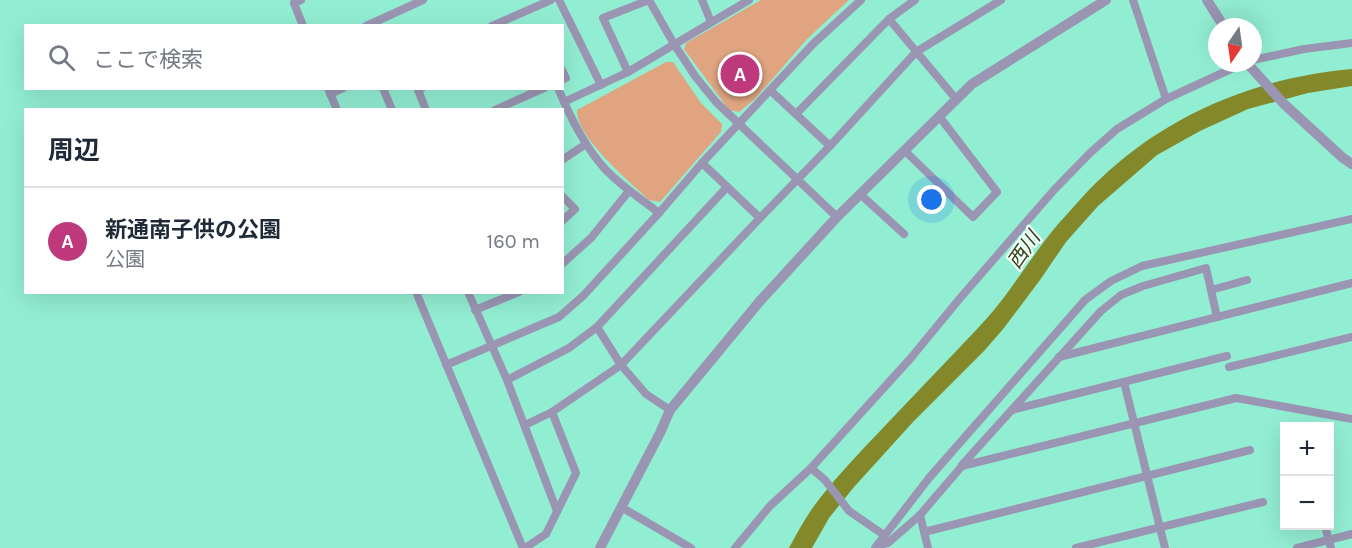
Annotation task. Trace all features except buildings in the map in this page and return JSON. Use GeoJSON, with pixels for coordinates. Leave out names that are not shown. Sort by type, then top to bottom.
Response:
{"type":"FeatureCollection","features":[{"type":"Feature","properties":{"kind":"street"},"geometry":{"type":"LineString","coordinates":[[301,0],[294,3],[302,24]]}},
{"type":"Feature","properties":{"kind":"street"},"geometry":{"type":"LineString","coordinates":[[370,24],[423,0]]}},
{"type":"Feature","properties":{"kind":"street"},"geometry":{"type":"LineString","coordinates":[[497,24],[551,0]]}},
{"type":"Feature","properties":{"kind":"street"},"geometry":{"type":"LineString","coordinates":[[559,0],[601,85]]}},
{"type":"Feature","properties":{"kind":"street"},"geometry":{"type":"LineString","coordinates":[[628,72],[603,18],[649,0],[674,44],[709,94],[837,217]]}},
{"type":"Feature","properties":{"kind":"street"},"geometry":{"type":"LineString","coordinates":[[702,0],[711,22]]}},
{"type":"Feature","properties":{"kind":"street"},"geometry":{"type":"LineString","coordinates":[[564,102],[628,72],[749,0]]}},
{"type":"Feature","properties":{"kind":"street"},"geometry":{"type":"LineString","coordinates":[[447,365],[558,317],[583,296],[813,44],[861,0]]}},
{"type":"Feature","properties":{"kind":"street"},"geometry":{"type":"LineString","coordinates":[[796,114],[889,19],[915,0]]}},
{"type":"Feature","properties":{"kind":"street"},"geometry":{"type":"LineString","coordinates":[[525,425],[552,412],[621,365],[831,146],[916,52],[1001,0]]}},
{"type":"Feature","properties":{"kind":"street"},"geometry":{"type":"LineString","coordinates":[[1133,0],[1166,99]]}},
{"type":"Feature","properties":{"kind":"street"},"geometry":{"type":"LineString","coordinates":[[1207,0],[1218,18]]}},
{"type":"Feature","properties":{"kind":"street"},"geometry":{"type":"LineString","coordinates":[[600,548],[670,410],[760,301],[837,217],[972,84],[1104,1]]}},
{"type":"Feature","properties":{"kind":"street"},"geometry":{"type":"LineString","coordinates":[[889,19],[956,99]]}},
{"type":"Feature","properties":{"kind":"street"},"geometry":{"type":"LineString","coordinates":[[1262,58],[1304,49],[1352,43]]}},
{"type":"Feature","properties":{"kind":"street"},"geometry":{"type":"LineString","coordinates":[[735,548],[770,506],[811,468],[910,358],[1054,190],[1083,160],[1117,129],[1166,99],[1226,72]]}},
{"type":"Feature","properties":{"kind":"street"},"geometry":{"type":"LineString","coordinates":[[1254,72],[1284,104],[1352,164]]}},
{"type":"Feature","properties":{"kind":"street"},"geometry":{"type":"LineString","coordinates":[[384,90],[391,108]]}},
{"type":"Feature","properties":{"kind":"street"},"geometry":{"type":"LineString","coordinates":[[418,90],[425,108]]}},
{"type":"Feature","properties":{"kind":"street"},"geometry":{"type":"LineString","coordinates":[[499,108],[540,90]]}},
{"type":"Feature","properties":{"kind":"street"},"geometry":{"type":"LineString","coordinates":[[559,90],[586,144],[605,169],[629,191],[659,213]]}},
{"type":"Feature","properties":{"kind":"street"},"geometry":{"type":"LineString","coordinates":[[770,90],[831,146]]}},
{"type":"Feature","properties":{"kind":"street"},"geometry":{"type":"LineString","coordinates":[[329,91],[336,108]]}},
{"type":"Feature","properties":{"kind":"street"},"geometry":{"type":"LineString","coordinates":[[904,150],[974,216],[997,192],[939,116]]}},
{"type":"Feature","properties":{"kind":"street"},"geometry":{"type":"LineString","coordinates":[[564,159],[586,144]]}},
{"type":"Feature","properties":{"kind":"street"},"geometry":{"type":"LineString","coordinates":[[702,163],[760,218]]}},
{"type":"Feature","properties":{"kind":"street"},"geometry":{"type":"LineString","coordinates":[[507,380],[569,348],[597,327],[728,187]]}},
{"type":"Feature","properties":{"kind":"street"},"geometry":{"type":"LineString","coordinates":[[564,262],[591,238],[629,191]]}},
{"type":"Feature","properties":{"kind":"street"},"geometry":{"type":"LineString","coordinates":[[860,194],[904,234]]}},
{"type":"Feature","properties":{"kind":"street"},"geometry":{"type":"LineString","coordinates":[[564,198],[575,209],[564,219]]}},
{"type":"Feature","properties":{"kind":"street"},"geometry":{"type":"LineString","coordinates":[[876,547],[929,478],[1085,300],[1112,281],[1142,266],[1352,219]]}},
{"type":"Feature","properties":{"kind":"street"},"geometry":{"type":"LineString","coordinates":[[876,547],[888,543],[920,515],[1058,357],[1101,311],[1121,295],[1143,286],[1206,268],[1217,317]]}},
{"type":"Feature","properties":{"kind":"street"},"geometry":{"type":"LineString","coordinates":[[1211,290],[1247,280]]}},
{"type":"Feature","properties":{"kind":"street"},"geometry":{"type":"LineString","coordinates":[[1058,357],[1352,283]]}},
{"type":"Feature","properties":{"kind":"street"},"geometry":{"type":"LineString","coordinates":[[417,294],[524,548],[546,534],[576,473],[552,412]]}},
{"type":"Feature","properties":{"kind":"street"},"geometry":{"type":"LineString","coordinates":[[469,294],[507,380],[557,511]]}},
{"type":"Feature","properties":{"kind":"street"},"geometry":{"type":"LineString","coordinates":[[475,310],[514,294]]}},
{"type":"Feature","properties":{"kind":"street"},"geometry":{"type":"LineString","coordinates":[[597,327],[621,365],[646,394],[670,410]]}},
{"type":"Feature","properties":{"kind":"street"},"geometry":{"type":"LineString","coordinates":[[1229,367],[1352,337]]}},
{"type":"Feature","properties":{"kind":"street"},"geometry":{"type":"LineString","coordinates":[[1012,411],[1227,356]]}},
{"type":"Feature","properties":{"kind":"street"},"geometry":{"type":"LineString","coordinates":[[1124,382],[1165,548]]}},
{"type":"Feature","properties":{"kind":"street"},"geometry":{"type":"LineString","coordinates":[[962,466],[1236,398],[1352,419]]}},
{"type":"Feature","properties":{"kind":"street"},"geometry":{"type":"LineString","coordinates":[[924,532],[1250,450]]}},
{"type":"Feature","properties":{"kind":"street"},"geometry":{"type":"LineString","coordinates":[[811,468],[825,480],[849,511],[884,535]]}},
{"type":"Feature","properties":{"kind":"street"},"geometry":{"type":"LineString","coordinates":[[1076,548],[1263,502]]}},
{"type":"Feature","properties":{"kind":"street"},"geometry":{"type":"LineString","coordinates":[[621,507],[691,548]]}},
{"type":"Feature","properties":{"kind":"street"},"geometry":{"type":"LineString","coordinates":[[920,515],[928,548]]}},
{"type":"Feature","properties":{"kind":"street"},"geometry":{"type":"LineString","coordinates":[[1298,548],[1330,544],[1352,534]]}},
{"type":"Feature","properties":{"kind":"shaded area"},"geometry":{"type":"Polygon","coordinates":[[[761,0],[849,0],[807,39],[755,99],[739,112],[729,110],[684,49],[686,43],[761,0]]]}},
{"type":"Feature","properties":{"kind":"shaded area"},"geometry":{"type":"Polygon","coordinates":[[[666,62],[673,62],[701,103],[722,124],[721,132],[660,202],[649,200],[594,146],[579,121],[577,110],[666,62]]]}},
{"type":"Feature","properties":{"kind":"shaded area"},"geometry":{"type":"Polygon","coordinates":[[[1352,69],[1352,86],[1308,93],[1248,109],[1200,131],[1157,155],[1098,206],[1066,242],[1004,328],[854,487],[829,518],[812,548],[789,548],[811,510],[835,480],[989,316],[1059,223],[1099,180],[1126,157],[1154,136],[1184,118],[1249,90],[1282,80],[1352,69]]]}},
{"type":"Feature","properties":{"kind":"place","name":"新通南子供の公園"},"geometry":{"type":"Point","coordinates":[740,74]}},
{"type":"Feature","properties":{"kind":"water label","name":"西川"},"geometry":{"type":"Point","coordinates":[1024,250]}}]}
